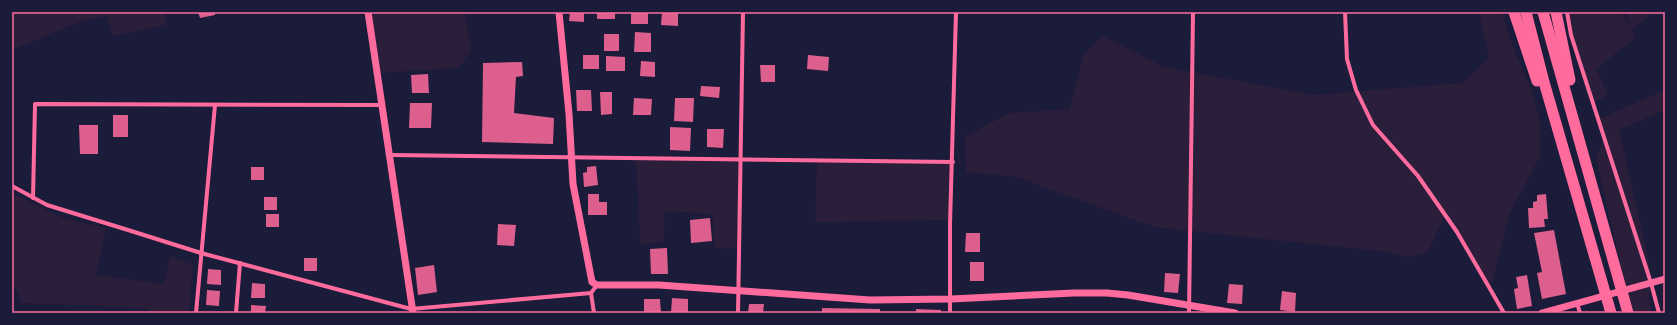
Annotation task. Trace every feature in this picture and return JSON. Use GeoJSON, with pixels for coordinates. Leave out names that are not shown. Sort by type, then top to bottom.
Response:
{"type":"FeatureCollection","features":[{"type":"Feature","properties":{"kind":"highway"},"geometry":{"type":"LineString","coordinates":[[1514,12],[1569,168]]}},
{"type":"Feature","properties":{"kind":"highway"},"geometry":{"type":"LineString","coordinates":[[1526,12],[1611,313]]}},
{"type":"Feature","properties":{"kind":"highway"},"geometry":{"type":"LineString","coordinates":[[1543,12],[1586,159],[1628,313]]}},
{"type":"Feature","properties":{"kind":"highway"},"geometry":{"type":"LineString","coordinates":[[1556,12],[1586,159]]}},
{"type":"Feature","properties":{"kind":"street"},"geometry":{"type":"LineString","coordinates":[[368,12],[412,311]]}},
{"type":"Feature","properties":{"kind":"street"},"geometry":{"type":"LineString","coordinates":[[559,12],[573,184],[592,282],[597,285],[659,286],[870,300],[951,299],[1079,292],[1107,292],[1234,313]]}},
{"type":"Feature","properties":{"kind":"street"},"geometry":{"type":"LineString","coordinates":[[738,313],[743,12]]}},
{"type":"Feature","properties":{"kind":"street"},"geometry":{"type":"LineString","coordinates":[[950,313],[950,224],[953,162],[956,12]]}},
{"type":"Feature","properties":{"kind":"street"},"geometry":{"type":"LineString","coordinates":[[1189,313],[1193,12]]}},
{"type":"Feature","properties":{"kind":"street"},"geometry":{"type":"LineString","coordinates":[[1345,12],[1346,59],[1356,90],[1373,125],[1418,176],[1457,232],[1504,313]]}},
{"type":"Feature","properties":{"kind":"street"},"geometry":{"type":"LineString","coordinates":[[1567,12],[1571,35],[1651,283],[1659,313]]}},
{"type":"Feature","properties":{"kind":"street"},"geometry":{"type":"LineString","coordinates":[[33,198],[35,104],[381,105]]}},
{"type":"Feature","properties":{"kind":"street"},"geometry":{"type":"LineString","coordinates":[[196,313],[215,105]]}},
{"type":"Feature","properties":{"kind":"street"},"geometry":{"type":"LineString","coordinates":[[389,155],[740,158],[953,162]]}},
{"type":"Feature","properties":{"kind":"street"},"geometry":{"type":"LineString","coordinates":[[12,186],[47,205],[201,253],[412,311],[591,293]]}},
{"type":"Feature","properties":{"kind":"street"},"geometry":{"type":"LineString","coordinates":[[236,313],[240,263]]}},
{"type":"Feature","properties":{"kind":"street"},"geometry":{"type":"LineString","coordinates":[[1542,313],[1665,279]]}},
{"type":"Feature","properties":{"kind":"street"},"geometry":{"type":"LineString","coordinates":[[594,313],[591,293],[597,285]]}},
{"type":"Feature","properties":{"kind":"street"},"geometry":{"type":"LineString","coordinates":[[1580,302],[1580,313]]}},
{"type":"Feature","properties":{"kind":"shaded area"},"geometry":{"type":"Polygon","coordinates":[[[12,12],[165,12],[166,25],[113,36],[107,16],[82,21],[12,50],[12,12]]]}},
{"type":"Feature","properties":{"kind":"shaded area"},"geometry":{"type":"Polygon","coordinates":[[[368,12],[465,12],[471,50],[459,68],[377,73],[368,12]]]}},
{"type":"Feature","properties":{"kind":"shaded area"},"geometry":{"type":"Polygon","coordinates":[[[1479,12],[1502,12],[1512,45],[1534,96],[1540,121],[1540,156],[1509,215],[1490,290],[1445,216],[1427,253],[1408,257],[1387,252],[1154,227],[1016,177],[966,172],[965,137],[1009,113],[1070,109],[1084,54],[1103,36],[1164,67],[1313,95],[1461,83],[1489,59],[1479,12]]]}},
{"type":"Feature","properties":{"kind":"shaded area"},"geometry":{"type":"Polygon","coordinates":[[[1568,12],[1621,12],[1631,28],[1626,12],[1653,12],[1632,30],[1636,37],[1596,69],[1608,95],[1593,103],[1572,40],[1568,12]]]}},
{"type":"Feature","properties":{"kind":"shaded area"},"geometry":{"type":"Polygon","coordinates":[[[1665,90],[1665,110],[1619,130],[1651,270],[1649,301],[1652,313],[1632,313],[1596,159],[1604,137],[1598,119],[1665,90]]]}},
{"type":"Feature","properties":{"kind":"shaded area"},"geometry":{"type":"Polygon","coordinates":[[[636,157],[741,159],[739,249],[715,248],[712,214],[665,211],[664,242],[640,244],[636,157]]]}},
{"type":"Feature","properties":{"kind":"shaded area"},"geometry":{"type":"Polygon","coordinates":[[[817,160],[953,162],[950,220],[815,222],[817,160]]]}},
{"type":"Feature","properties":{"kind":"shaded area"},"geometry":{"type":"Polygon","coordinates":[[[12,193],[63,218],[106,228],[96,275],[164,284],[170,256],[193,265],[189,313],[149,313],[149,309],[22,303],[17,290],[12,289],[12,193]]]}},
{"type":"Feature","properties":{"kind":"building"},"geometry":{"type":"Polygon","coordinates":[[[198,12],[215,12],[215,15],[200,18],[198,12]]]}},
{"type":"Feature","properties":{"kind":"building"},"geometry":{"type":"Polygon","coordinates":[[[570,12],[584,12],[584,22],[569,21],[570,12]]]}},
{"type":"Feature","properties":{"kind":"building"},"geometry":{"type":"Polygon","coordinates":[[[597,12],[615,12],[615,19],[597,19],[597,12]]]}},
{"type":"Feature","properties":{"kind":"building"},"geometry":{"type":"Polygon","coordinates":[[[631,12],[648,12],[648,24],[631,24],[631,12]]]}},
{"type":"Feature","properties":{"kind":"building"},"geometry":{"type":"Polygon","coordinates":[[[662,12],[678,12],[678,26],[661,25],[662,12]]]}},
{"type":"Feature","properties":{"kind":"building"},"geometry":{"type":"Polygon","coordinates":[[[635,32],[651,33],[651,52],[634,52],[635,32]]]}},
{"type":"Feature","properties":{"kind":"building"},"geometry":{"type":"Polygon","coordinates":[[[604,34],[619,34],[619,51],[604,51],[604,34]]]}},
{"type":"Feature","properties":{"kind":"building"},"geometry":{"type":"Polygon","coordinates":[[[583,55],[599,55],[599,69],[583,69],[583,55]]]}},
{"type":"Feature","properties":{"kind":"building"},"geometry":{"type":"Polygon","coordinates":[[[808,55],[829,57],[828,71],[807,69],[808,55]]]}},
{"type":"Feature","properties":{"kind":"building"},"geometry":{"type":"Polygon","coordinates":[[[606,56],[625,57],[625,71],[606,71],[606,56]]]}},
{"type":"Feature","properties":{"kind":"building"},"geometry":{"type":"Polygon","coordinates":[[[641,61],[655,62],[655,77],[640,76],[641,61]]]}},
{"type":"Feature","properties":{"kind":"building"},"geometry":{"type":"Polygon","coordinates":[[[522,62],[523,76],[516,77],[514,113],[554,118],[553,144],[482,142],[483,63],[522,62]]]}},
{"type":"Feature","properties":{"kind":"building"},"geometry":{"type":"Polygon","coordinates":[[[760,65],[775,65],[775,82],[761,82],[760,65]]]}},
{"type":"Feature","properties":{"kind":"building"},"geometry":{"type":"Polygon","coordinates":[[[428,74],[429,93],[412,93],[411,75],[428,74]]]}},
{"type":"Feature","properties":{"kind":"building"},"geometry":{"type":"Polygon","coordinates":[[[701,86],[720,87],[719,98],[700,96],[701,86]]]}},
{"type":"Feature","properties":{"kind":"building"},"geometry":{"type":"Polygon","coordinates":[[[576,90],[591,90],[592,111],[577,111],[576,90]]]}},
{"type":"Feature","properties":{"kind":"building"},"geometry":{"type":"Polygon","coordinates":[[[600,92],[612,92],[612,114],[601,115],[600,92]]]}},
{"type":"Feature","properties":{"kind":"building"},"geometry":{"type":"Polygon","coordinates":[[[634,98],[652,99],[651,115],[633,115],[634,98]]]}},
{"type":"Feature","properties":{"kind":"building"},"geometry":{"type":"Polygon","coordinates":[[[675,98],[694,98],[693,122],[674,121],[675,98]]]}},
{"type":"Feature","properties":{"kind":"building"},"geometry":{"type":"Polygon","coordinates":[[[410,103],[432,103],[431,128],[409,128],[410,103]]]}},
{"type":"Feature","properties":{"kind":"building"},"geometry":{"type":"Polygon","coordinates":[[[113,115],[128,115],[128,137],[113,137],[113,115]]]}},
{"type":"Feature","properties":{"kind":"building"},"geometry":{"type":"Polygon","coordinates":[[[79,125],[98,125],[98,154],[80,154],[79,125]]]}},
{"type":"Feature","properties":{"kind":"building"},"geometry":{"type":"Polygon","coordinates":[[[670,127],[691,128],[690,151],[670,150],[670,127]]]}},
{"type":"Feature","properties":{"kind":"building"},"geometry":{"type":"Polygon","coordinates":[[[707,129],[724,129],[723,148],[707,147],[707,129]]]}},
{"type":"Feature","properties":{"kind":"building"},"geometry":{"type":"Polygon","coordinates":[[[596,166],[598,185],[584,187],[583,173],[587,172],[587,167],[596,166]]]}},
{"type":"Feature","properties":{"kind":"building"},"geometry":{"type":"Polygon","coordinates":[[[251,167],[264,167],[264,180],[251,180],[251,167]]]}},
{"type":"Feature","properties":{"kind":"building"},"geometry":{"type":"Polygon","coordinates":[[[588,194],[599,194],[599,202],[607,202],[607,215],[588,215],[588,194]]]}},
{"type":"Feature","properties":{"kind":"building"},"geometry":{"type":"Polygon","coordinates":[[[1546,194],[1548,219],[1544,219],[1545,227],[1529,228],[1528,208],[1533,208],[1533,202],[1537,201],[1537,195],[1546,194]]]}},
{"type":"Feature","properties":{"kind":"building"},"geometry":{"type":"Polygon","coordinates":[[[264,197],[277,197],[277,210],[264,210],[264,197]]]}},
{"type":"Feature","properties":{"kind":"building"},"geometry":{"type":"Polygon","coordinates":[[[266,214],[279,214],[279,227],[266,227],[266,214]]]}},
{"type":"Feature","properties":{"kind":"building"},"geometry":{"type":"Polygon","coordinates":[[[710,218],[712,241],[691,243],[690,220],[710,218]]]}},
{"type":"Feature","properties":{"kind":"building"},"geometry":{"type":"Polygon","coordinates":[[[498,224],[516,225],[514,246],[497,245],[498,224]]]}},
{"type":"Feature","properties":{"kind":"building"},"geometry":{"type":"Polygon","coordinates":[[[1554,230],[1566,294],[1542,299],[1537,273],[1542,272],[1534,233],[1554,230]]]}},
{"type":"Feature","properties":{"kind":"building"},"geometry":{"type":"Polygon","coordinates":[[[966,233],[980,233],[980,252],[965,252],[966,233]]]}},
{"type":"Feature","properties":{"kind":"building"},"geometry":{"type":"Polygon","coordinates":[[[667,248],[668,274],[651,274],[650,249],[667,248]]]}},
{"type":"Feature","properties":{"kind":"building"},"geometry":{"type":"Polygon","coordinates":[[[304,258],[317,258],[317,271],[304,271],[304,258]]]}},
{"type":"Feature","properties":{"kind":"building"},"geometry":{"type":"Polygon","coordinates":[[[970,262],[984,262],[984,281],[970,281],[970,262]]]}},
{"type":"Feature","properties":{"kind":"building"},"geometry":{"type":"Polygon","coordinates":[[[434,265],[437,292],[418,295],[415,268],[434,265]]]}},
{"type":"Feature","properties":{"kind":"building"},"geometry":{"type":"Polygon","coordinates":[[[208,269],[221,270],[221,285],[207,284],[208,269]]]}},
{"type":"Feature","properties":{"kind":"building"},"geometry":{"type":"Polygon","coordinates":[[[1165,273],[1180,274],[1178,293],[1164,292],[1165,273]]]}},
{"type":"Feature","properties":{"kind":"building"},"geometry":{"type":"Polygon","coordinates":[[[1527,275],[1532,306],[1517,309],[1514,289],[1518,288],[1516,277],[1527,275]]]}},
{"type":"Feature","properties":{"kind":"building"},"geometry":{"type":"Polygon","coordinates":[[[252,283],[265,284],[265,298],[251,298],[252,283]]]}},
{"type":"Feature","properties":{"kind":"building"},"geometry":{"type":"Polygon","coordinates":[[[1229,284],[1243,285],[1242,304],[1227,303],[1229,284]]]}},
{"type":"Feature","properties":{"kind":"building"},"geometry":{"type":"Polygon","coordinates":[[[207,290],[220,291],[219,306],[206,305],[207,290]]]}},
{"type":"Feature","properties":{"kind":"building"},"geometry":{"type":"Polygon","coordinates":[[[1282,291],[1296,293],[1295,312],[1280,310],[1282,291]]]}},
{"type":"Feature","properties":{"kind":"building"},"geometry":{"type":"Polygon","coordinates":[[[672,298],[688,299],[688,313],[671,313],[672,298]]]}},
{"type":"Feature","properties":{"kind":"building"},"geometry":{"type":"Polygon","coordinates":[[[644,299],[660,299],[661,313],[644,313],[644,299]]]}},
{"type":"Feature","properties":{"kind":"building"},"geometry":{"type":"Polygon","coordinates":[[[749,304],[764,304],[763,313],[748,313],[749,304]]]}},
{"type":"Feature","properties":{"kind":"building"},"geometry":{"type":"Polygon","coordinates":[[[251,305],[266,306],[265,313],[251,313],[251,305]]]}},
{"type":"Feature","properties":{"kind":"building"},"geometry":{"type":"Polygon","coordinates":[[[822,308],[880,309],[880,313],[822,313],[822,308]]]}},
{"type":"Feature","properties":{"kind":"building"},"geometry":{"type":"Polygon","coordinates":[[[916,309],[941,310],[941,313],[916,313],[916,309]]]}}]}
